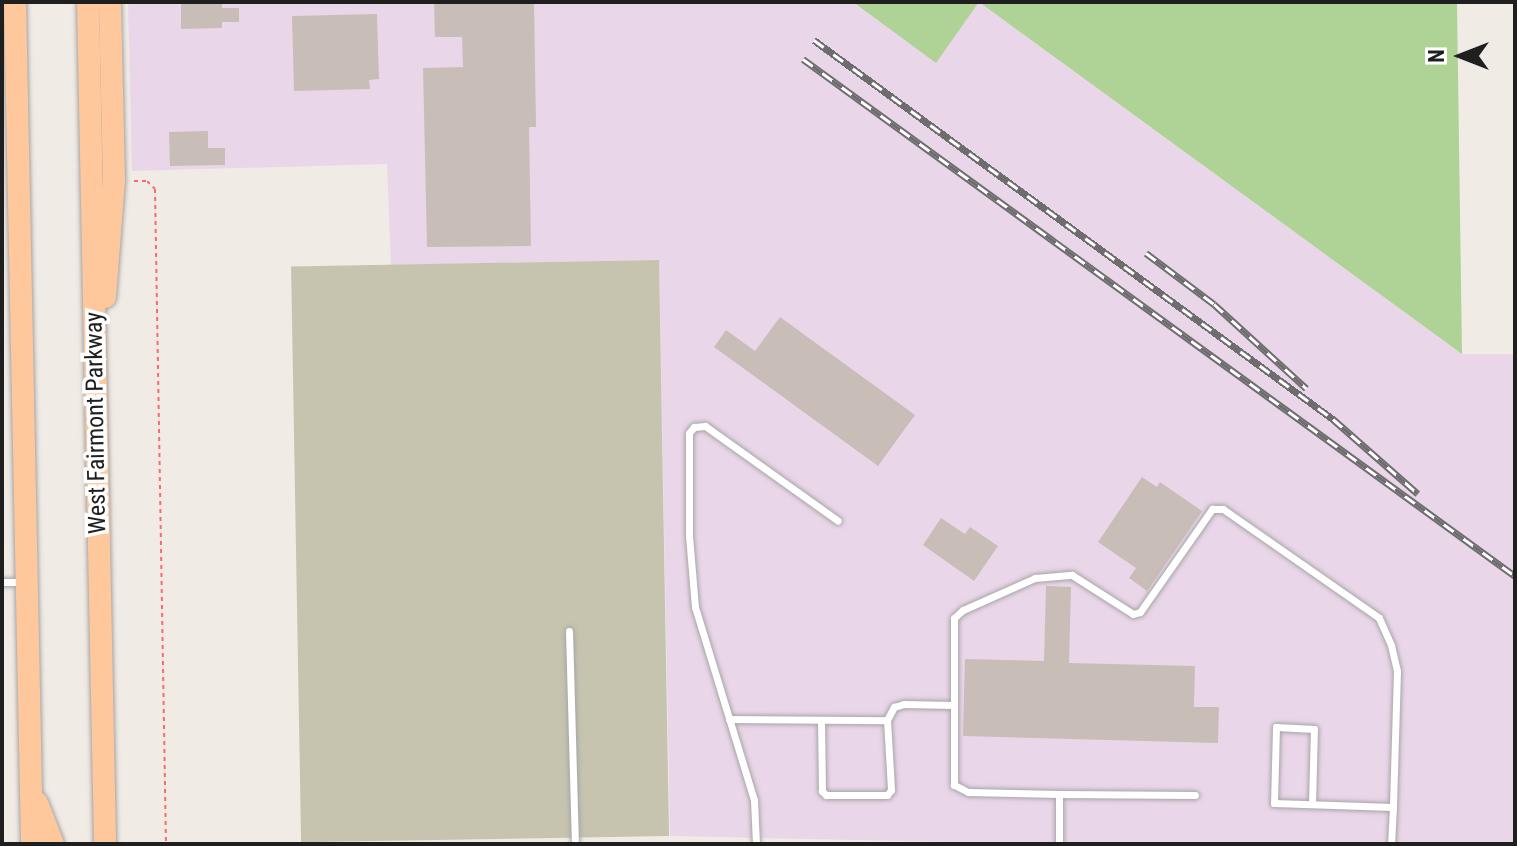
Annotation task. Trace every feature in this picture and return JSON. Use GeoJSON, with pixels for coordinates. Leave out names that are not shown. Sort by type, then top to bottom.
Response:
{"type":"FeatureCollection","features":[{"type":"Feature","properties":{"kind":"main road"},"geometry":{"type":"LineString","coordinates":[[15,2],[32,844]]}},
{"type":"Feature","properties":{"kind":"main road","name":"West Fairmont Parkway"},"geometry":{"type":"LineString","coordinates":[[88,2],[105,844]]}},
{"type":"Feature","properties":{"kind":"main road"},"geometry":{"type":"LineString","coordinates":[[95,381],[112,237],[114,181],[110,2]]}},
{"type":"Feature","properties":{"kind":"main road"},"geometry":{"type":"LineString","coordinates":[[2,185],[20,290]]}},
{"type":"Feature","properties":{"kind":"main road"},"geometry":{"type":"LineString","coordinates":[[30,779],[42,822],[53,844]]}},
{"type":"Feature","properties":{"kind":"lane"},"geometry":{"type":"LineString","coordinates":[[756,844],[754,800],[695,607],[689,535],[689,433],[694,427],[705,426],[838,521]]}},
{"type":"Feature","properties":{"kind":"lane"},"geometry":{"type":"LineString","coordinates":[[1195,795],[968,792],[954,785],[954,618],[963,610],[1035,578],[1072,575],[1133,614],[1140,612],[1212,509],[1223,509],[1379,618],[1391,645],[1397,671],[1391,844]]}},
{"type":"Feature","properties":{"kind":"lane"},"geometry":{"type":"LineString","coordinates":[[2,582],[26,582]]}},
{"type":"Feature","properties":{"kind":"lane"},"geometry":{"type":"LineString","coordinates":[[569,631],[575,844]]}},
{"type":"Feature","properties":{"kind":"lane"},"geometry":{"type":"LineString","coordinates":[[887,720],[894,707],[904,704],[954,705]]}},
{"type":"Feature","properties":{"kind":"lane"},"geometry":{"type":"LineString","coordinates":[[729,719],[887,720]]}},
{"type":"Feature","properties":{"kind":"lane"},"geometry":{"type":"LineString","coordinates":[[821,720],[822,791],[841,795],[887,795],[891,790],[890,724],[887,720]]}},
{"type":"Feature","properties":{"kind":"lane"},"geometry":{"type":"LineString","coordinates":[[1312,804],[1314,729],[1276,727],[1274,803],[1393,807]]}},
{"type":"Feature","properties":{"kind":"lane"},"geometry":{"type":"LineString","coordinates":[[1059,794],[1059,844]]}},
{"type":"Feature","properties":{"kind":"path"},"geometry":{"type":"LineString","coordinates":[[114,181],[147,181],[155,189],[166,844]]}},
{"type":"Feature","properties":{"kind":"shaded area"},"geometry":{"type":"Polygon","coordinates":[[[128,2],[853,2],[936,62],[979,2],[1462,354],[1515,354],[1515,844],[1042,844],[670,836],[659,260],[391,265],[387,164],[132,171],[128,2]]]}},
{"type":"Feature","properties":{"kind":"shaded area"},"geometry":{"type":"Polygon","coordinates":[[[659,260],[669,836],[301,842],[291,266],[659,260]]]}},
{"type":"Feature","properties":{"kind":"green space"},"geometry":{"type":"Polygon","coordinates":[[[853,2],[979,2],[936,63],[853,2]]]}},
{"type":"Feature","properties":{"kind":"green space"},"geometry":{"type":"Polygon","coordinates":[[[979,2],[1457,2],[1462,354],[979,2]]]}},
{"type":"Feature","properties":{"kind":"building"},"geometry":{"type":"Polygon","coordinates":[[[222,2],[222,8],[239,8],[239,22],[222,22],[222,28],[181,29],[181,3],[222,2]]]}},
{"type":"Feature","properties":{"kind":"building"},"geometry":{"type":"Polygon","coordinates":[[[434,2],[534,2],[536,127],[529,127],[531,246],[427,247],[423,68],[463,67],[462,37],[435,37],[434,2]]]}},
{"type":"Feature","properties":{"kind":"building"},"geometry":{"type":"Polygon","coordinates":[[[377,14],[379,79],[369,80],[370,89],[294,91],[292,16],[377,14]]]}},
{"type":"Feature","properties":{"kind":"building"},"geometry":{"type":"Polygon","coordinates":[[[208,131],[208,148],[225,148],[225,165],[170,166],[169,132],[208,131]]]}},
{"type":"Feature","properties":{"kind":"building"},"geometry":{"type":"Polygon","coordinates":[[[780,317],[915,415],[878,466],[714,347],[726,330],[755,351],[780,317]]]}},
{"type":"Feature","properties":{"kind":"building"},"geometry":{"type":"Polygon","coordinates":[[[1142,477],[1157,487],[1160,482],[1202,511],[1147,591],[1129,578],[1136,568],[1098,542],[1142,477]]]}},
{"type":"Feature","properties":{"kind":"building"},"geometry":{"type":"Polygon","coordinates":[[[941,518],[965,534],[970,527],[998,546],[974,581],[923,545],[941,518]]]}},
{"type":"Feature","properties":{"kind":"building"},"geometry":{"type":"Polygon","coordinates":[[[1046,586],[1071,587],[1069,663],[1195,666],[1194,707],[1219,707],[1218,743],[963,736],[965,659],[1044,661],[1046,586]]]}},
{"type":"Feature","properties":{"kind":"railway"},"geometry":{"type":"LineString","coordinates":[[814,40],[1333,419],[1418,494]]}},
{"type":"Feature","properties":{"kind":"railway"},"geometry":{"type":"LineString","coordinates":[[803,59],[1515,576]]}},
{"type":"Feature","properties":{"kind":"railway"},"geometry":{"type":"LineString","coordinates":[[1146,253],[1214,304],[1306,388]]}}]}
